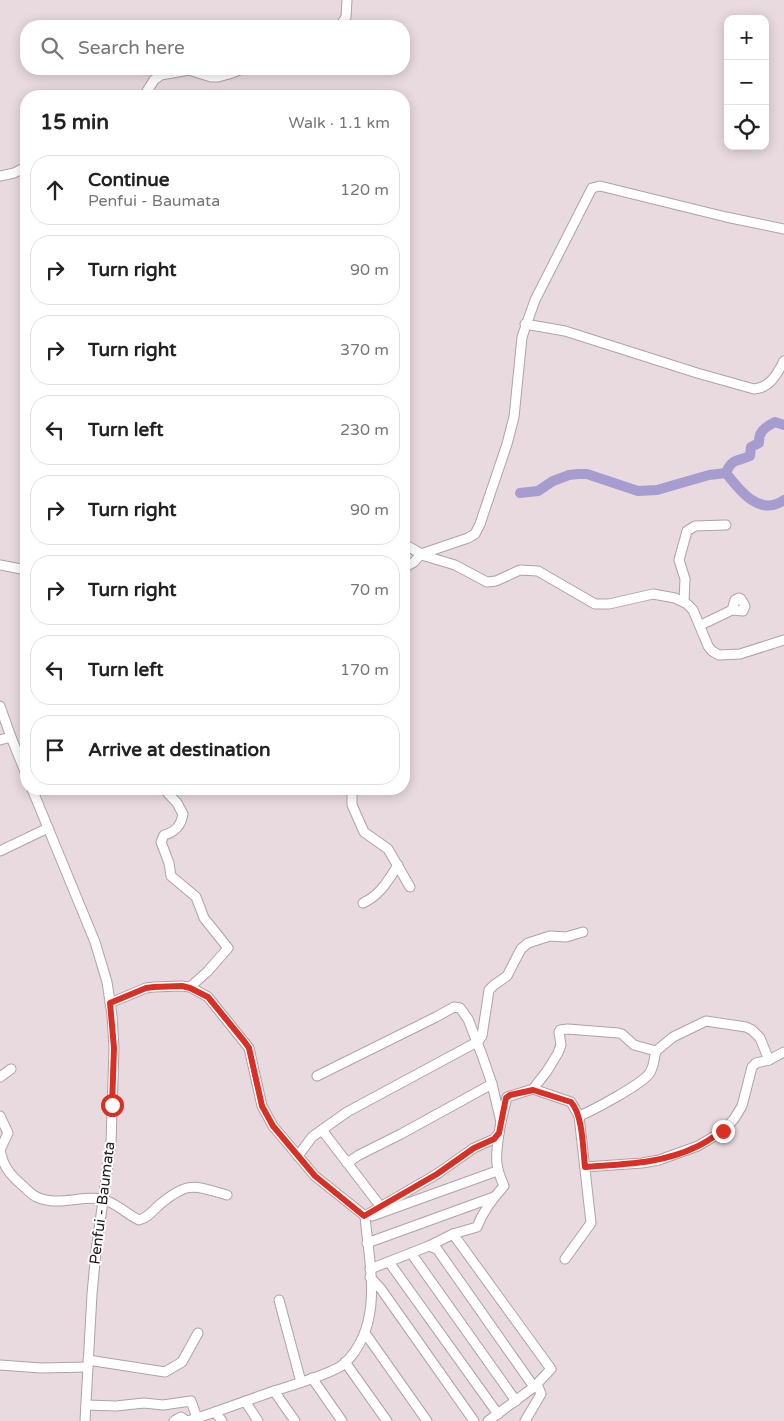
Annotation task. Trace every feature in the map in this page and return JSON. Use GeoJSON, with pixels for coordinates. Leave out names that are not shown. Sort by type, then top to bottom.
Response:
{"type":"FeatureCollection","features":[{"type":"Feature","properties":{"kind":"street"},"geometry":{"type":"LineString","coordinates":[[344,20],[346,17],[347,0]]}},
{"type":"Feature","properties":{"kind":"street"},"geometry":{"type":"LineString","coordinates":[[148,90],[154,80],[162,75]]}},
{"type":"Feature","properties":{"kind":"street"},"geometry":{"type":"LineString","coordinates":[[206,75],[218,77],[225,75]]}},
{"type":"Feature","properties":{"kind":"street"},"geometry":{"type":"LineString","coordinates":[[0,176],[20,170]]}},
{"type":"Feature","properties":{"kind":"street"},"geometry":{"type":"LineString","coordinates":[[410,564],[420,554],[475,534],[480,524],[512,426],[522,337],[526,324],[535,300],[587,196],[594,187],[600,186],[784,229]]}},
{"type":"Feature","properties":{"kind":"street"},"geometry":{"type":"LineString","coordinates":[[526,324],[565,331],[754,389],[763,388],[769,383],[784,361]]}},
{"type":"Feature","properties":{"kind":"street"},"geometry":{"type":"LineString","coordinates":[[684,602],[684,576],[679,560],[687,531],[695,526],[726,525]]}},
{"type":"Feature","properties":{"kind":"street"},"geometry":{"type":"LineString","coordinates":[[410,548],[420,554],[455,565],[481,579],[491,582],[520,570],[538,571],[595,604],[609,604],[653,594],[669,596],[684,602],[693,610],[710,648],[719,655],[740,654],[784,640]]}},
{"type":"Feature","properties":{"kind":"street"},"geometry":{"type":"LineString","coordinates":[[0,565],[20,569]]}},
{"type":"Feature","properties":{"kind":"street"},"geometry":{"type":"LineString","coordinates":[[701,626],[732,610]]}},
{"type":"Feature","properties":{"kind":"street"},"geometry":{"type":"LineString","coordinates":[[0,706],[20,759]]}},
{"type":"Feature","properties":{"kind":"street"},"geometry":{"type":"LineString","coordinates":[[0,740],[11,737]]}},
{"type":"Feature","properties":{"kind":"street","name":"Penfui - Baumata"},"geometry":{"type":"LineString","coordinates":[[34,795],[95,942],[103,966],[110,1003],[114,1048],[111,1143],[96,1251],[85,1421]]}},
{"type":"Feature","properties":{"kind":"street"},"geometry":{"type":"LineString","coordinates":[[170,795],[178,803],[183,814],[179,827],[175,831],[164,835],[161,842],[169,863],[171,876],[196,897],[204,918],[228,948],[190,988]]}},
{"type":"Feature","properties":{"kind":"street"},"geometry":{"type":"LineString","coordinates":[[352,795],[352,805],[364,832],[385,846],[410,887]]}},
{"type":"Feature","properties":{"kind":"street"},"geometry":{"type":"LineString","coordinates":[[0,851],[48,828]]}},
{"type":"Feature","properties":{"kind":"street"},"geometry":{"type":"LineString","coordinates":[[363,903],[373,898],[382,890],[398,865]]}},
{"type":"Feature","properties":{"kind":"street"},"geometry":{"type":"LineString","coordinates":[[298,1156],[312,1137],[347,1112],[477,1042],[482,1036],[490,990],[507,976],[521,949],[533,941],[550,936],[566,937],[583,932]]}},
{"type":"Feature","properties":{"kind":"street"},"geometry":{"type":"LineString","coordinates":[[110,1003],[146,988],[182,986],[190,988],[212,1000],[244,1041],[250,1053],[265,1112],[273,1126],[315,1176],[365,1217],[372,1305],[370,1320],[365,1333],[346,1362],[312,1378],[215,1412],[191,1420],[181,1417],[174,1421]]}},
{"type":"Feature","properties":{"kind":"street"},"geometry":{"type":"LineString","coordinates":[[317,1076],[454,1007],[460,1008],[468,1019],[477,1042],[492,1084],[501,1122]]}},
{"type":"Feature","properties":{"kind":"street"},"geometry":{"type":"LineString","coordinates":[[579,1116],[628,1090],[645,1078],[651,1071],[656,1051],[673,1037],[706,1021],[746,1027],[752,1030],[760,1038],[769,1060]]}},
{"type":"Feature","properties":{"kind":"street"},"geometry":{"type":"LineString","coordinates":[[533,1090],[558,1053],[561,1046],[559,1032],[562,1030],[618,1033],[634,1045],[656,1051]]}},
{"type":"Feature","properties":{"kind":"street"},"geometry":{"type":"LineString","coordinates":[[585,1167],[659,1160],[698,1146],[728,1128],[742,1106],[752,1067],[756,1063],[769,1060],[784,1052]]}},
{"type":"Feature","properties":{"kind":"street"},"geometry":{"type":"LineString","coordinates":[[0,1077],[12,1069]]}},
{"type":"Feature","properties":{"kind":"street"},"geometry":{"type":"LineString","coordinates":[[347,1163],[492,1084]]}},
{"type":"Feature","properties":{"kind":"street"},"geometry":{"type":"LineString","coordinates":[[370,1273],[389,1262],[453,1234],[477,1227],[494,1197],[504,1186],[497,1171],[496,1158],[507,1097],[533,1090],[571,1102],[579,1116],[591,1223],[565,1259]]}},
{"type":"Feature","properties":{"kind":"street"},"geometry":{"type":"LineString","coordinates":[[0,1116],[8,1133],[0,1148],[6,1168],[12,1177],[38,1198],[54,1202],[90,1197],[104,1200],[116,1204],[139,1220],[146,1218],[167,1198],[182,1189],[194,1186],[227,1195]]}},
{"type":"Feature","properties":{"kind":"street"},"geometry":{"type":"LineString","coordinates":[[322,1130],[381,1207]]}},
{"type":"Feature","properties":{"kind":"street"},"geometry":{"type":"LineString","coordinates":[[365,1217],[437,1174],[474,1148],[494,1139],[499,1133]]}},
{"type":"Feature","properties":{"kind":"street"},"geometry":{"type":"LineString","coordinates":[[365,1217],[497,1171]]}},
{"type":"Feature","properties":{"kind":"street"},"geometry":{"type":"LineString","coordinates":[[367,1243],[494,1197]]}},
{"type":"Feature","properties":{"kind":"street"},"geometry":{"type":"LineString","coordinates":[[453,1234],[551,1368],[516,1401],[488,1421]]}},
{"type":"Feature","properties":{"kind":"street"},"geometry":{"type":"LineString","coordinates":[[429,1246],[437,1249],[541,1394],[525,1421]]}},
{"type":"Feature","properties":{"kind":"street"},"geometry":{"type":"LineString","coordinates":[[411,1254],[516,1401]]}},
{"type":"Feature","properties":{"kind":"street"},"geometry":{"type":"LineString","coordinates":[[389,1262],[498,1414]]}},
{"type":"Feature","properties":{"kind":"street"},"geometry":{"type":"LineString","coordinates":[[370,1273],[474,1421]]}},
{"type":"Feature","properties":{"kind":"street"},"geometry":{"type":"LineString","coordinates":[[279,1300],[301,1382]]}},
{"type":"Feature","properties":{"kind":"street"},"geometry":{"type":"LineString","coordinates":[[0,1364],[41,1368],[88,1363],[165,1372],[182,1362],[198,1333]]}},
{"type":"Feature","properties":{"kind":"street"},"geometry":{"type":"LineString","coordinates":[[365,1333],[427,1421]]}},
{"type":"Feature","properties":{"kind":"street"},"geometry":{"type":"LineString","coordinates":[[346,1362],[387,1421]]}},
{"type":"Feature","properties":{"kind":"street"},"geometry":{"type":"LineString","coordinates":[[312,1378],[342,1421]]}},
{"type":"Feature","properties":{"kind":"street"},"geometry":{"type":"LineString","coordinates":[[274,1391],[295,1421]]}},
{"type":"Feature","properties":{"kind":"street"},"geometry":{"type":"LineString","coordinates":[[245,1401],[258,1421]]}},
{"type":"Feature","properties":{"kind":"street"},"geometry":{"type":"LineString","coordinates":[[86,1405],[116,1406],[144,1403],[164,1405],[191,1402],[191,1420]]}},
{"type":"Feature","properties":{"kind":"street"},"geometry":{"type":"LineString","coordinates":[[215,1412],[222,1421]]}},
{"type":"Feature","properties":{"kind":"waterway"},"geometry":{"type":"LineString","coordinates":[[726,473],[730,465],[735,461],[750,456],[751,447],[759,443],[761,433],[765,428],[775,422],[784,425]]}},
{"type":"Feature","properties":{"kind":"waterway"},"geometry":{"type":"LineString","coordinates":[[520,493],[538,491],[553,481],[578,474],[587,474],[638,491],[657,490],[709,475],[726,473],[744,494],[759,504],[775,504],[784,500]]}},
{"type":"Feature","properties":{"kind":"route"},"geometry":{"type":"LineString","coordinates":[[112,1105],[114,1048],[110,1003],[146,988],[182,986],[199,992],[212,1000],[249,1048],[262,1106],[267,1117],[283,1139],[315,1176],[364,1216],[437,1174],[474,1148],[494,1139],[499,1133],[506,1098],[510,1095],[533,1090],[571,1102],[579,1116],[585,1167],[659,1160],[692,1149],[723,1131]]}}]}
